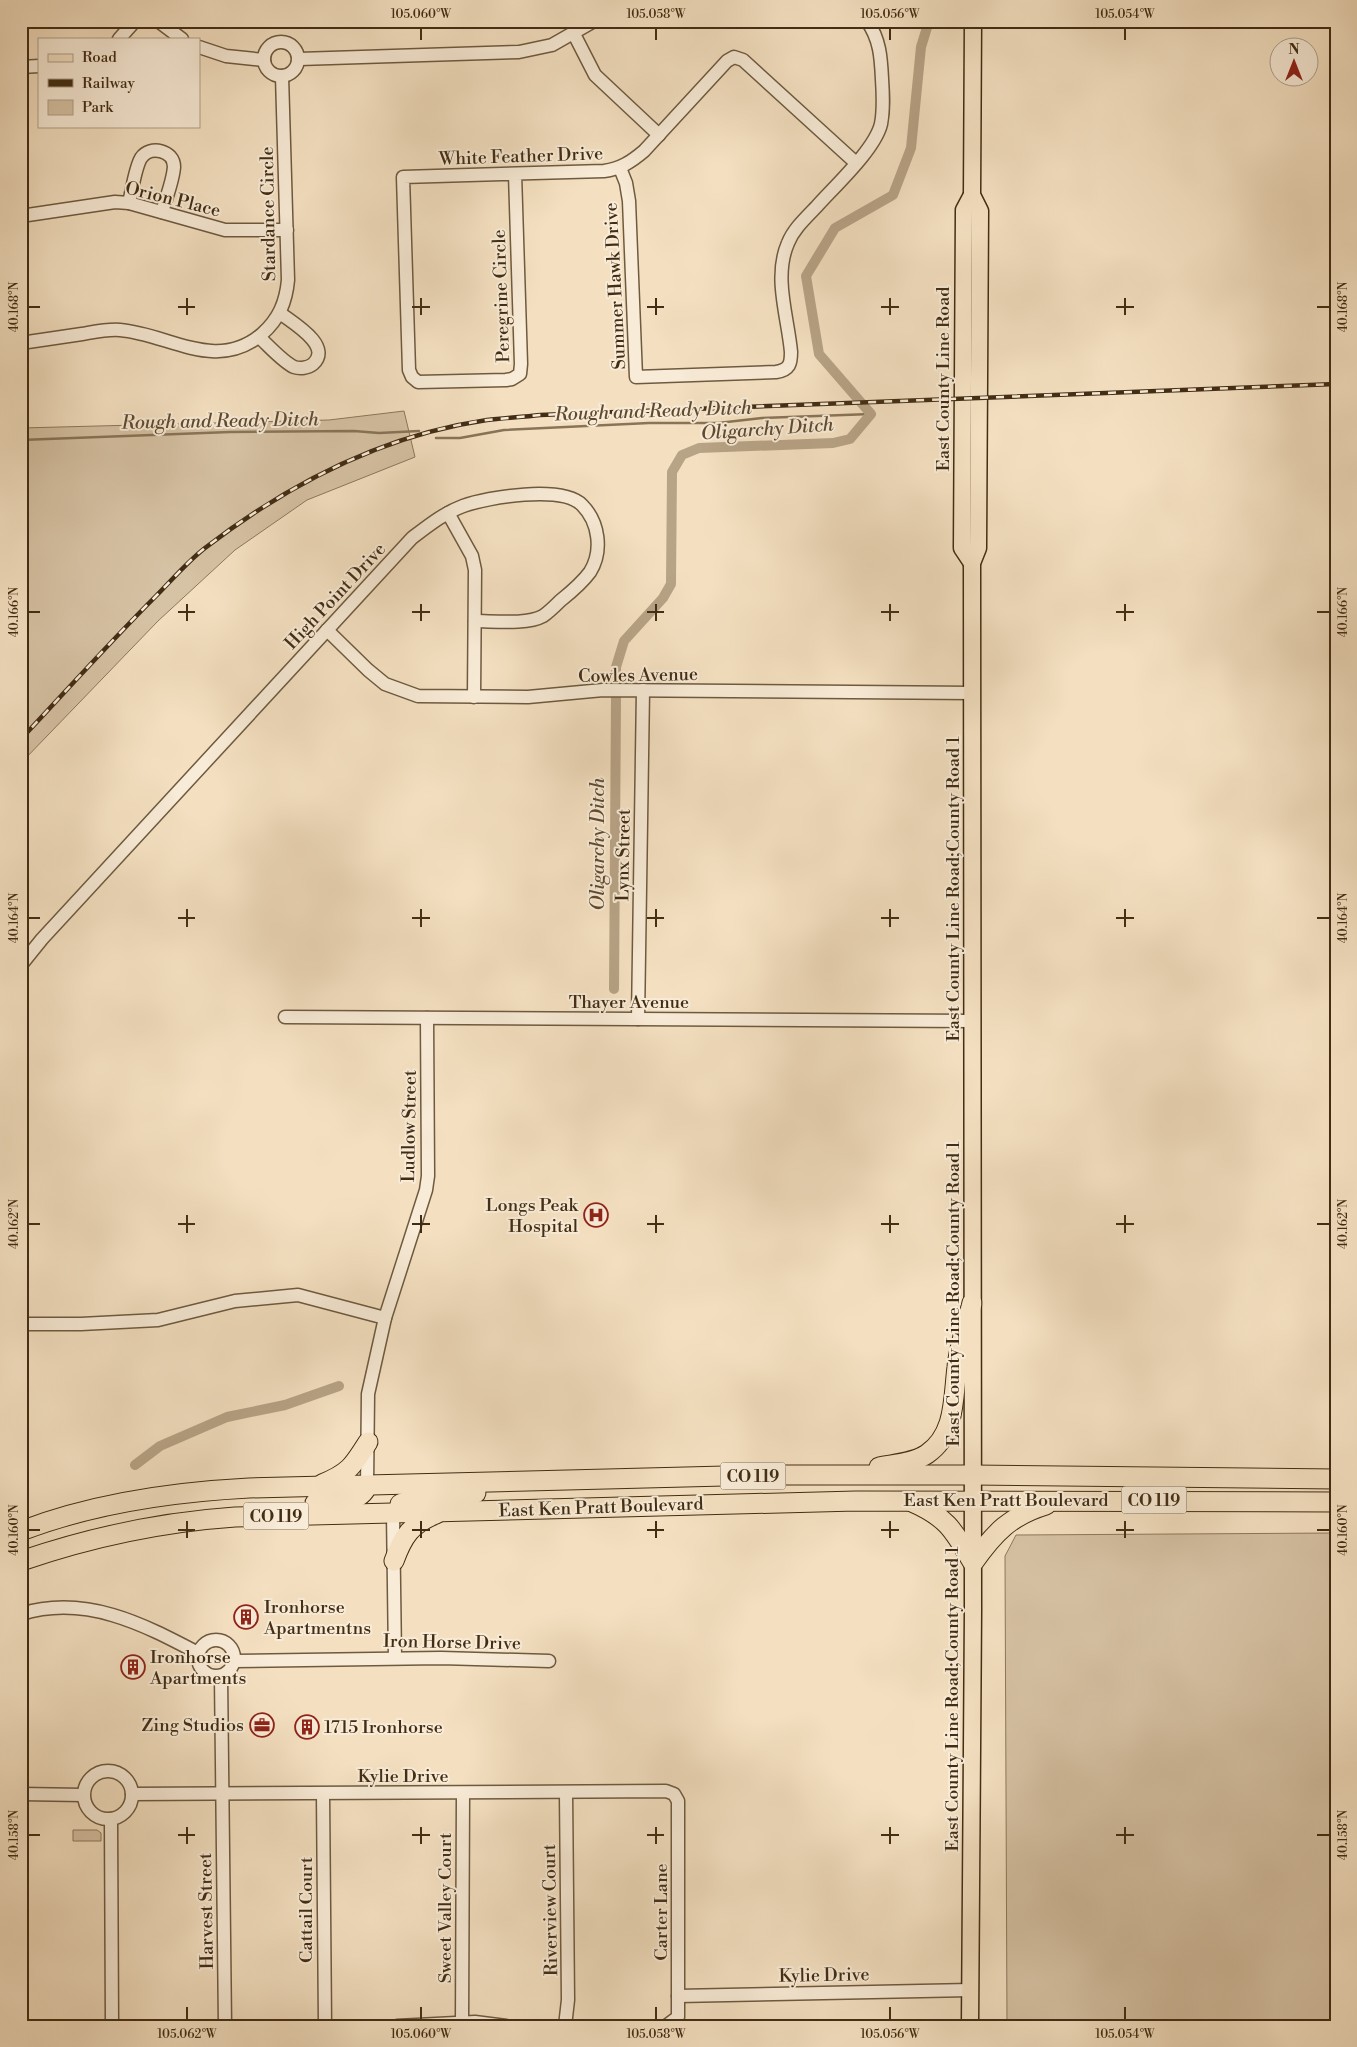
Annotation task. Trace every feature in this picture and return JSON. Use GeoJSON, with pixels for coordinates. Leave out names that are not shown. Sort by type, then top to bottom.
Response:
{"type":"FeatureCollection","features":[{"type":"Feature","properties":{"kind":"highway"},"geometry":{"type":"LineString","coordinates":[[837,1476],[904,1462],[926,1455],[938,1443],[949,1426],[953,1408],[957,1365],[972,1303]]}},
{"type":"Feature","properties":{"kind":"highway"},"geometry":{"type":"LineString","coordinates":[[314,1487],[349,1470],[368,1442]]}},
{"type":"Feature","properties":{"kind":"highway","name":"East Ken Pratt Boulevard"},"geometry":{"type":"LineString","coordinates":[[21,1531],[83,1512],[137,1500],[200,1491],[764,1476],[973,1475],[1336,1479]]}},
{"type":"Feature","properties":{"kind":"highway"},"geometry":{"type":"LineString","coordinates":[[393,1513],[400,1504],[408,1501],[493,1491],[498,1483]]}},
{"type":"Feature","properties":{"kind":"highway"},"geometry":{"type":"LineString","coordinates":[[250,1517],[284,1506],[348,1501],[360,1497],[365,1493],[367,1486]]}},
{"type":"Feature","properties":{"kind":"highway"},"geometry":{"type":"LineString","coordinates":[[908,1500],[931,1510],[946,1521],[973,1563],[988,1541],[1005,1524],[1020,1514],[1067,1500]]}},
{"type":"Feature","properties":{"kind":"highway","name":"East Ken Pratt Boulevard"},"geometry":{"type":"LineString","coordinates":[[21,1561],[60,1547],[155,1526],[197,1520],[250,1517],[708,1503],[908,1500],[1336,1502]]}},
{"type":"Feature","properties":{"kind":"highway"},"geometry":{"type":"LineString","coordinates":[[394,1561],[400,1542],[412,1527],[425,1519],[443,1512]]}},
{"type":"Feature","properties":{"kind":"main road","name":"East County Line Road;County Road 1"},"geometry":{"type":"LineString","coordinates":[[970,2026],[973,1563],[972,563],[978,548],[980,211],[972,195],[973,21]]}},
{"type":"Feature","properties":{"kind":"street"},"geometry":{"type":"LineString","coordinates":[[119,38],[135,21]]}},
{"type":"Feature","properties":{"kind":"street"},"geometry":{"type":"LineString","coordinates":[[158,21],[181,38]]}},
{"type":"Feature","properties":{"kind":"street"},"geometry":{"type":"LineString","coordinates":[[299,59],[507,54],[542,48],[574,34],[594,21]]}},
{"type":"Feature","properties":{"kind":"street","name":"Summer Hawk Drive"},"geometry":{"type":"LineString","coordinates":[[620,168],[628,189],[629,201],[636,377],[776,372],[788,367],[791,358],[790,339],[781,282],[785,249],[800,224],[856,162],[876,136],[883,110],[879,46],[867,21]]}},
{"type":"Feature","properties":{"kind":"street"},"geometry":{"type":"LineString","coordinates":[[574,34],[594,75],[659,135]]}},
{"type":"Feature","properties":{"kind":"street"},"geometry":{"type":"LineString","coordinates":[[283,41],[292,45],[299,59],[292,72],[282,76],[270,72],[264,60],[264,55],[273,43],[283,41]]}},
{"type":"Feature","properties":{"kind":"street"},"geometry":{"type":"LineString","coordinates":[[200,47],[226,56],[264,60]]}},
{"type":"Feature","properties":{"kind":"street","name":"White Feather Drive"},"geometry":{"type":"LineString","coordinates":[[403,177],[604,171],[620,168],[632,161],[659,135],[729,58],[736,57],[743,60],[856,162]]}},
{"type":"Feature","properties":{"kind":"street"},"geometry":{"type":"LineString","coordinates":[[21,67],[38,66]]}},
{"type":"Feature","properties":{"kind":"street","name":"Stardance Circle"},"geometry":{"type":"LineString","coordinates":[[21,343],[118,329],[198,350],[217,352],[236,349],[259,337],[270,327],[280,313],[286,298],[288,280],[282,76]]}},
{"type":"Feature","properties":{"kind":"street"},"geometry":{"type":"LineString","coordinates":[[129,204],[141,158],[149,152],[160,151],[170,156],[174,166],[162,212]]}},
{"type":"Feature","properties":{"kind":"street","name":"Peregrine Circle"},"geometry":{"type":"LineString","coordinates":[[403,177],[409,370],[414,379],[421,383],[506,380],[520,374],[522,364],[515,174]]}},
{"type":"Feature","properties":{"kind":"street","name":"Orion Place"},"geometry":{"type":"LineString","coordinates":[[21,216],[100,204],[129,204],[229,230],[287,230]]}},
{"type":"Feature","properties":{"kind":"street"},"geometry":{"type":"LineString","coordinates":[[259,337],[295,367],[304,368],[313,363],[318,355],[317,344],[280,313]]}},
{"type":"Feature","properties":{"kind":"street","name":"High Point Drive"},"geometry":{"type":"LineString","coordinates":[[21,965],[42,939],[412,538],[448,513],[481,501],[546,494],[563,496],[580,503],[591,516],[596,531],[597,547],[595,562],[589,573],[568,595],[542,616],[528,621],[475,621]]}},
{"type":"Feature","properties":{"kind":"street"},"geometry":{"type":"LineString","coordinates":[[448,513],[472,556],[475,570],[474,697]]}},
{"type":"Feature","properties":{"kind":"street","name":"Cowles Avenue"},"geometry":{"type":"LineString","coordinates":[[327,630],[385,684],[418,696],[528,697],[603,690],[973,693]]}},
{"type":"Feature","properties":{"kind":"street","name":"Lynx Street"},"geometry":{"type":"LineString","coordinates":[[638,1019],[642,690]]}},
{"type":"Feature","properties":{"kind":"street","name":"Thayer Avenue"},"geometry":{"type":"LineString","coordinates":[[285,1018],[973,1020]]}},
{"type":"Feature","properties":{"kind":"street","name":"Ludlow Street"},"geometry":{"type":"LineString","coordinates":[[367,1486],[368,1394],[385,1318],[426,1190],[428,1176],[427,1018]]}},
{"type":"Feature","properties":{"kind":"street"},"geometry":{"type":"LineString","coordinates":[[21,1324],[81,1324],[158,1320],[236,1301],[298,1295],[385,1318]]}},
{"type":"Feature","properties":{"kind":"street"},"geometry":{"type":"LineString","coordinates":[[393,1513],[395,1658]]}},
{"type":"Feature","properties":{"kind":"street"},"geometry":{"type":"LineString","coordinates":[[21,1614],[56,1608],[107,1612],[148,1626],[198,1653]]}},
{"type":"Feature","properties":{"kind":"street"},"geometry":{"type":"LineString","coordinates":[[218,1640],[230,1647],[234,1661],[228,1672],[221,1676],[212,1676],[201,1670],[198,1662],[198,1653],[204,1644],[218,1640]]}},
{"type":"Feature","properties":{"kind":"street","name":"Iron Horse Drive"},"geometry":{"type":"LineString","coordinates":[[234,1661],[395,1658],[549,1661]]}},
{"type":"Feature","properties":{"kind":"street","name":"Harvest Street"},"geometry":{"type":"LineString","coordinates":[[221,1676],[225,2026]]}},
{"type":"Feature","properties":{"kind":"street"},"geometry":{"type":"LineString","coordinates":[[108,1770],[123,1776],[129,1782],[132,1794],[130,1805],[125,1812],[111,1819],[100,1818],[93,1814],[87,1808],[83,1795],[86,1782],[92,1776],[108,1770]]}},
{"type":"Feature","properties":{"kind":"street","name":"Kylie Drive"},"geometry":{"type":"LineString","coordinates":[[132,1794],[463,1794],[666,1791],[674,1794]]}},
{"type":"Feature","properties":{"kind":"street","name":"Riverview Court"},"geometry":{"type":"LineString","coordinates":[[566,1793],[568,2000],[566,2026]]}},
{"type":"Feature","properties":{"kind":"street"},"geometry":{"type":"LineString","coordinates":[[21,1794],[83,1795]]}},
{"type":"Feature","properties":{"kind":"street","name":"Cattail Court"},"geometry":{"type":"LineString","coordinates":[[323,1794],[324,2026]]}},
{"type":"Feature","properties":{"kind":"street","name":"Sweet Valley Court"},"geometry":{"type":"LineString","coordinates":[[462,2023],[463,1794]]}},
{"type":"Feature","properties":{"kind":"street","name":"Carter Lane"},"geometry":{"type":"LineString","coordinates":[[666,2026],[678,2017],[678,1801],[674,1794]]}},
{"type":"Feature","properties":{"kind":"street"},"geometry":{"type":"LineString","coordinates":[[111,1819],[112,2026]]}},
{"type":"Feature","properties":{"kind":"street","name":"Kylie Drive"},"geometry":{"type":"LineString","coordinates":[[678,1996],[970,1990]]}},
{"type":"Feature","properties":{"kind":"street"},"geometry":{"type":"LineString","coordinates":[[397,2026],[462,2023],[506,2026]]}},
{"type":"Feature","properties":{"kind":"green space"},"geometry":{"type":"Polygon","coordinates":[[[404,411],[415,457],[307,500],[235,550],[158,621],[21,763],[21,428],[329,420],[404,411]]]}},
{"type":"Feature","properties":{"kind":"green space"},"geometry":{"type":"Polygon","coordinates":[[[1336,1533],[1336,2026],[1007,2026],[1005,1556],[1016,1535],[1336,1533]]]}},
{"type":"Feature","properties":{"kind":"green space"},"geometry":{"type":"Polygon","coordinates":[[[73,1830],[97,1830],[101,1833],[101,1841],[73,1841],[73,1830]]]}},
{"type":"Feature","properties":{"kind":"waterway","name":"Rough and Ready Ditch"},"geometry":{"type":"LineString","coordinates":[[616,683],[616,667],[624,641],[663,598],[671,584],[672,472],[682,455],[699,448],[833,443],[850,439],[871,414],[819,354],[806,276],[835,228],[893,195],[911,148],[921,47],[929,21]]}},
{"type":"Feature","properties":{"kind":"waterway","name":"Rough and Ready Ditch"},"geometry":{"type":"LineString","coordinates":[[436,438],[460,438],[504,430],[649,423],[718,423],[762,418],[871,414]]}},
{"type":"Feature","properties":{"kind":"waterway","name":"Rough and Ready Ditch"},"geometry":{"type":"LineString","coordinates":[[21,440],[230,432],[354,431],[379,433],[419,431]]}},
{"type":"Feature","properties":{"kind":"waterway","name":"Oligarchy Ditch"},"geometry":{"type":"LineString","coordinates":[[614,989],[616,698]]}},
{"type":"Feature","properties":{"kind":"waterway","name":"Oligarchy Ditch"},"geometry":{"type":"LineString","coordinates":[[135,1465],[160,1446],[227,1417],[285,1405],[339,1386]]}},
{"type":"Feature","properties":{"kind":"railway"},"geometry":{"type":"LineString","coordinates":[[21,739],[186,565],[236,525],[303,484],[338,466],[374,450],[448,427],[487,420],[540,415],[1336,384]]}},
{"type":"Feature","properties":{"kind":"place","name":"Longs Peak Hospital"},"geometry":{"type":"Point","coordinates":[596,1215]}},
{"type":"Feature","properties":{"kind":"place","name":"Ironhorse Apartmentns"},"geometry":{"type":"Point","coordinates":[246,1617]}},
{"type":"Feature","properties":{"kind":"place","name":"Ironhorse Apartments"},"geometry":{"type":"Point","coordinates":[133,1667]}},
{"type":"Feature","properties":{"kind":"place","name":"Zing Studios"},"geometry":{"type":"Point","coordinates":[262,1725]}},
{"type":"Feature","properties":{"kind":"place","name":"1715 Ironhorse"},"geometry":{"type":"Point","coordinates":[307,1727]}}]}
